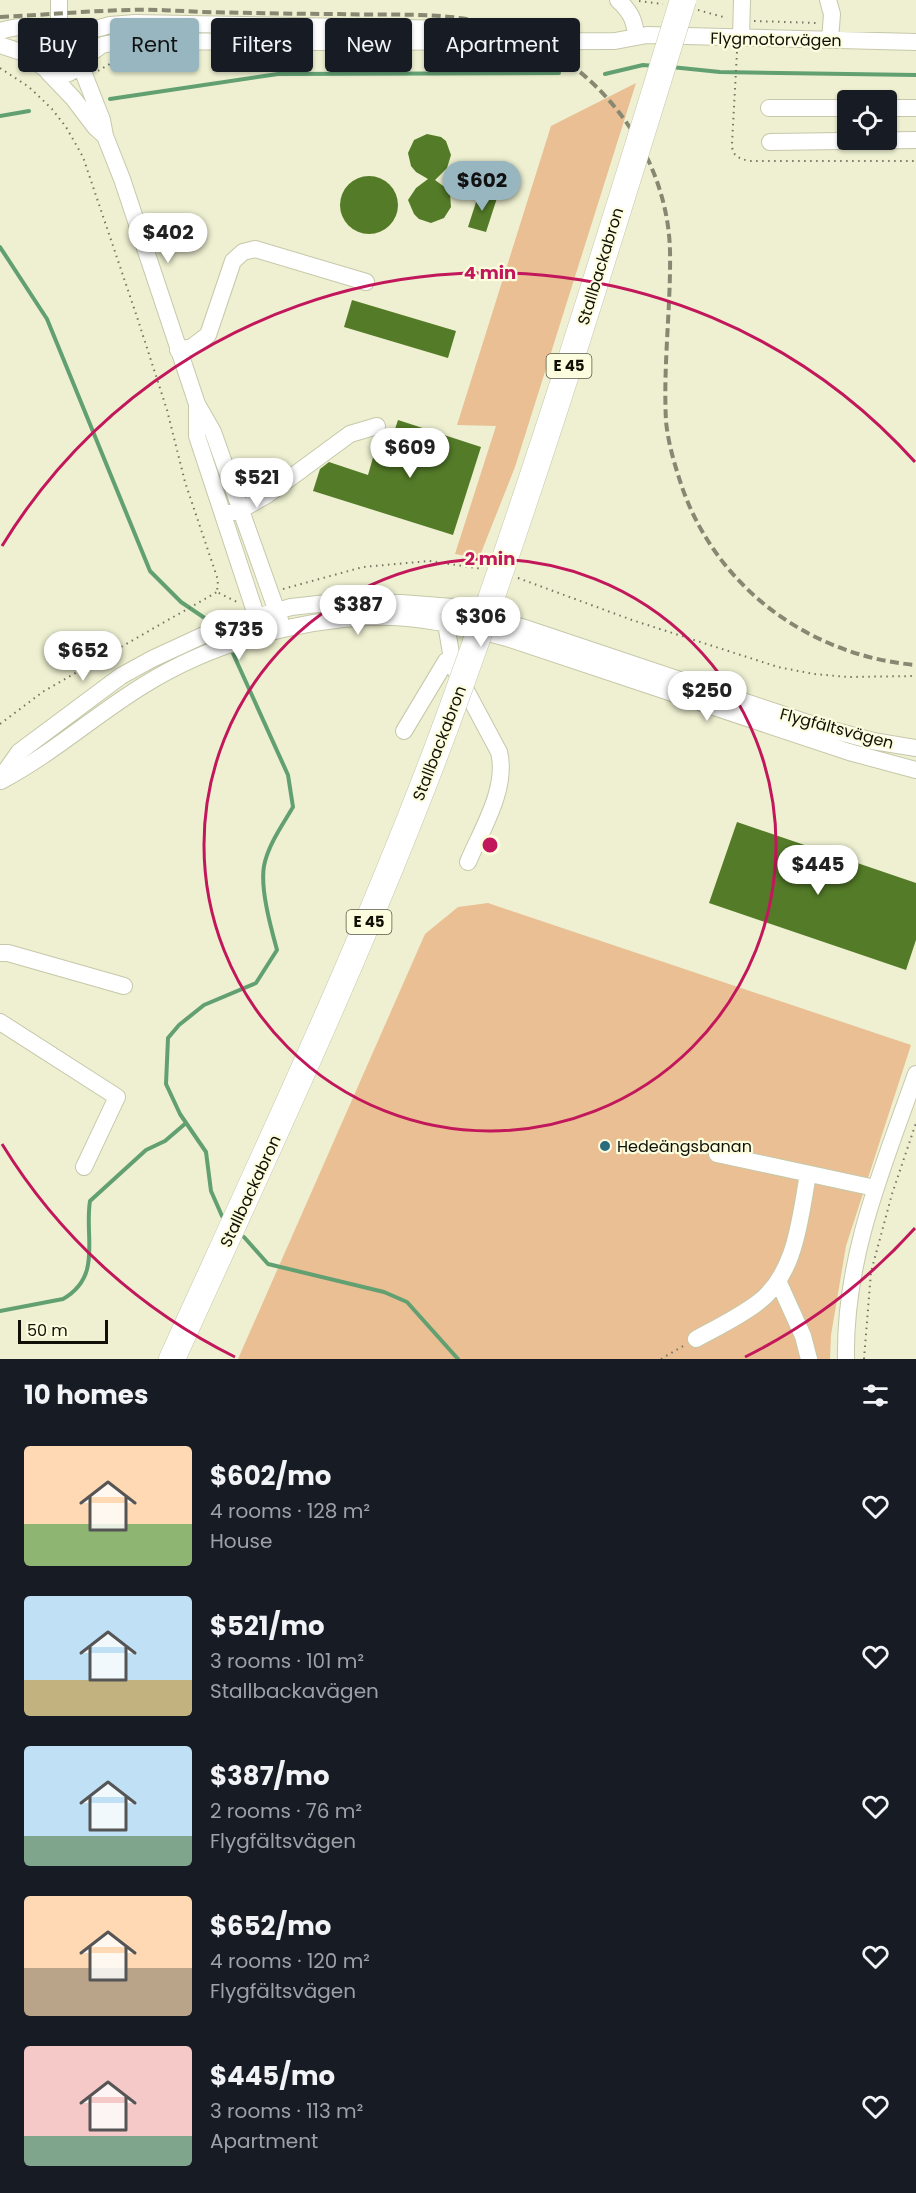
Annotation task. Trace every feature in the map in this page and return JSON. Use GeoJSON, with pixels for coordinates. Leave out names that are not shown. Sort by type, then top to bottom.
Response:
{"type":"FeatureCollection","features":[{"type":"Feature","properties":{"kind":"highway","name":"Stallbackabron"},"geometry":{"type":"LineString","coordinates":[[186,1329],[327,1020],[371,917],[445,728],[491,604],[536,468],[683,0]]}},
{"type":"Feature","properties":{"kind":"highway","name":"E 45"},"geometry":{"type":"LineString","coordinates":[[172,1359],[186,1329]]}},
{"type":"Feature","properties":{"kind":"highway","name":"E 45"},"geometry":{"type":"LineString","coordinates":[[177,1359],[186,1329]]}},
{"type":"Feature","properties":{"kind":"street"},"geometry":{"type":"LineString","coordinates":[[59,0],[60,18]]}},
{"type":"Feature","properties":{"kind":"street"},"geometry":{"type":"LineString","coordinates":[[618,0],[631,14],[636,36]]}},
{"type":"Feature","properties":{"kind":"street"},"geometry":{"type":"LineString","coordinates":[[741,38],[742,0]]}},
{"type":"Feature","properties":{"kind":"street"},"geometry":{"type":"LineString","coordinates":[[828,0],[832,14],[830,40]]}},
{"type":"Feature","properties":{"kind":"street","name":"Flygmotorvägen"},"geometry":{"type":"LineString","coordinates":[[98,27],[135,23],[617,32],[636,36]]}},
{"type":"Feature","properties":{"kind":"street"},"geometry":{"type":"LineString","coordinates":[[0,31],[18,28]]}},
{"type":"Feature","properties":{"kind":"street","name":"Flygmotorvägen"},"geometry":{"type":"LineString","coordinates":[[98,48],[102,45],[122,41],[603,41],[636,36],[916,42]]}},
{"type":"Feature","properties":{"kind":"street"},"geometry":{"type":"LineString","coordinates":[[0,45],[18,51]]}},
{"type":"Feature","properties":{"kind":"street"},"geometry":{"type":"LineString","coordinates":[[48,72],[73,98],[95,127],[105,135]]}},
{"type":"Feature","properties":{"kind":"street"},"geometry":{"type":"LineString","coordinates":[[50,72],[55,75],[71,72]]}},
{"type":"Feature","properties":{"kind":"street"},"geometry":{"type":"LineString","coordinates":[[84,72],[197,404],[213,432],[283,630]]}},
{"type":"Feature","properties":{"kind":"street"},"geometry":{"type":"LineString","coordinates":[[769,108],[837,108]]}},
{"type":"Feature","properties":{"kind":"street"},"geometry":{"type":"LineString","coordinates":[[897,108],[916,108]]}},
{"type":"Feature","properties":{"kind":"street"},"geometry":{"type":"LineString","coordinates":[[770,142],[916,140]]}},
{"type":"Feature","properties":{"kind":"street"},"geometry":{"type":"LineString","coordinates":[[178,350],[192,347],[208,336],[233,261],[243,252],[255,249],[366,282]]}},
{"type":"Feature","properties":{"kind":"street"},"geometry":{"type":"LineString","coordinates":[[197,404],[197,436],[256,617],[256,636]]}},
{"type":"Feature","properties":{"kind":"street"},"geometry":{"type":"LineString","coordinates":[[222,515],[267,495],[350,434],[376,426]]}},
{"type":"Feature","properties":{"kind":"street","name":"Flygfältsvägen"},"geometry":{"type":"LineString","coordinates":[[0,780],[19,752],[121,676],[206,634],[277,611],[307,605],[364,601],[453,607],[528,629],[814,725],[873,741],[916,748]]}},
{"type":"Feature","properties":{"kind":"street","name":"Flygfältsvägen"},"geometry":{"type":"LineString","coordinates":[[0,780],[27,767],[144,685],[183,663],[256,636],[303,625],[368,617],[463,626],[507,638],[849,752],[916,770]]}},
{"type":"Feature","properties":{"kind":"street"},"geometry":{"type":"LineString","coordinates":[[446,624],[453,666],[499,752],[502,762],[502,774],[495,799],[468,862]]}},
{"type":"Feature","properties":{"kind":"street"},"geometry":{"type":"LineString","coordinates":[[404,731],[446,661],[452,659]]}},
{"type":"Feature","properties":{"kind":"street"},"geometry":{"type":"LineString","coordinates":[[0,953],[8,953],[124,986]]}},
{"type":"Feature","properties":{"kind":"street"},"geometry":{"type":"LineString","coordinates":[[0,1022],[117,1097],[84,1167]]}},
{"type":"Feature","properties":{"kind":"street"},"geometry":{"type":"LineString","coordinates":[[846,1359],[853,1266],[868,1207],[916,1074]]}},
{"type":"Feature","properties":{"kind":"street"},"geometry":{"type":"LineString","coordinates":[[717,1154],[875,1188]]}},
{"type":"Feature","properties":{"kind":"street"},"geometry":{"type":"LineString","coordinates":[[696,1339],[758,1304],[779,1283],[796,1239],[808,1174]]}},
{"type":"Feature","properties":{"kind":"street"},"geometry":{"type":"LineString","coordinates":[[779,1283],[803,1336],[809,1359]]}},
{"type":"Feature","properties":{"kind":"path"},"geometry":{"type":"LineString","coordinates":[[735,86],[736,61]]}},
{"type":"Feature","properties":{"kind":"path"},"geometry":{"type":"LineString","coordinates":[[0,68],[28,87],[52,109],[66,127],[83,157],[108,226],[167,410],[185,482],[218,580],[217,591]]}},
{"type":"Feature","properties":{"kind":"path"},"geometry":{"type":"LineString","coordinates":[[270,593],[363,567],[429,561],[484,569]]}},
{"type":"Feature","properties":{"kind":"path"},"geometry":{"type":"LineString","coordinates":[[514,577],[632,620],[778,668],[848,677],[916,676]]}},
{"type":"Feature","properties":{"kind":"path"},"geometry":{"type":"LineString","coordinates":[[217,591],[237,603],[249,599]]}},
{"type":"Feature","properties":{"kind":"path"},"geometry":{"type":"LineString","coordinates":[[0,723],[44,691],[217,591]]}},
{"type":"Feature","properties":{"kind":"path"},"geometry":{"type":"LineString","coordinates":[[864,1359],[871,1272],[892,1194],[916,1123]]}},
{"type":"Feature","properties":{"kind":"path"},"geometry":{"type":"LineString","coordinates":[[661,1359],[696,1339]]}},
{"type":"Feature","properties":{"kind":"shaded area"},"geometry":{"type":"Polygon","coordinates":[[[636,83],[515,467],[479,558],[455,554],[496,426],[457,425],[551,126],[636,83]]]}},
{"type":"Feature","properties":{"kind":"shaded area","name":"Hedeängsbanan"},"geometry":{"type":"Polygon","coordinates":[[[488,903],[911,1045],[846,1246],[831,1335],[830,1359],[238,1359],[425,934],[458,907],[488,903]]]}},
{"type":"Feature","properties":{"kind":"building"},"geometry":{"type":"Polygon","coordinates":[[[427,134],[441,137],[446,141],[451,155],[447,168],[435,180],[450,194],[451,207],[444,218],[431,223],[419,219],[414,214],[408,200],[416,188],[428,179],[411,166],[408,153],[414,140],[427,134]]]}},
{"type":"Feature","properties":{"kind":"building"},"geometry":{"type":"Polygon","coordinates":[[[363,176],[375,176],[390,184],[398,199],[398,211],[390,226],[375,234],[363,234],[348,226],[340,211],[340,199],[348,184],[363,176]]]}},
{"type":"Feature","properties":{"kind":"building"},"geometry":{"type":"Polygon","coordinates":[[[479,193],[497,198],[486,232],[468,227],[479,193]]]}},
{"type":"Feature","properties":{"kind":"building"},"geometry":{"type":"Polygon","coordinates":[[[352,300],[456,331],[448,358],[344,327],[352,300]]]}},
{"type":"Feature","properties":{"kind":"building"},"geometry":{"type":"Polygon","coordinates":[[[398,420],[481,447],[453,535],[313,491],[320,469],[329,462],[368,475],[374,454],[397,462],[403,444],[391,441],[398,420]]]}},
{"type":"Feature","properties":{"kind":"building"},"geometry":{"type":"Polygon","coordinates":[[[737,822],[916,883],[916,940],[906,970],[709,903],[737,822]]]}},
{"type":"Feature","properties":{"kind":"waterway"},"geometry":{"type":"LineString","coordinates":[[605,74],[643,65],[655,66]]}},
{"type":"Feature","properties":{"kind":"waterway"},"geometry":{"type":"LineString","coordinates":[[671,67],[720,72],[916,75]]}},
{"type":"Feature","properties":{"kind":"waterway"},"geometry":{"type":"LineString","coordinates":[[110,99],[278,74],[559,73]]}},
{"type":"Feature","properties":{"kind":"waterway"},"geometry":{"type":"LineString","coordinates":[[0,116],[29,111]]}},
{"type":"Feature","properties":{"kind":"waterway"},"geometry":{"type":"LineString","coordinates":[[0,247],[47,319],[150,571],[181,602],[215,625]]}},
{"type":"Feature","properties":{"kind":"waterway"},"geometry":{"type":"LineString","coordinates":[[222,1216],[211,1191],[206,1152],[180,1114],[166,1084],[168,1038],[179,1025],[204,1005],[256,983],[277,950],[265,897],[264,866],[272,843],[293,807],[288,775],[231,649]]}},
{"type":"Feature","properties":{"kind":"waterway"},"geometry":{"type":"LineString","coordinates":[[0,1311],[63,1299],[75,1290],[88,1267],[90,1201],[146,1150],[165,1141],[186,1123]]}},
{"type":"Feature","properties":{"kind":"waterway"},"geometry":{"type":"LineString","coordinates":[[244,1237],[268,1264],[384,1292],[407,1302],[458,1359]]}},
{"type":"Feature","properties":{"kind":"railway"},"geometry":{"type":"LineString","coordinates":[[0,17],[138,10],[445,16],[487,23],[513,31],[539,44],[574,67],[618,110],[649,162],[660,191],[667,221],[670,251],[666,421],[670,446],[682,487],[698,523],[718,556],[743,585],[772,611],[840,648],[877,659],[916,665]]}},
{"type":"Feature","properties":{"kind":"place","name":"Hedeängsbanan"},"geometry":{"type":"Point","coordinates":[605,1146]}}]}
